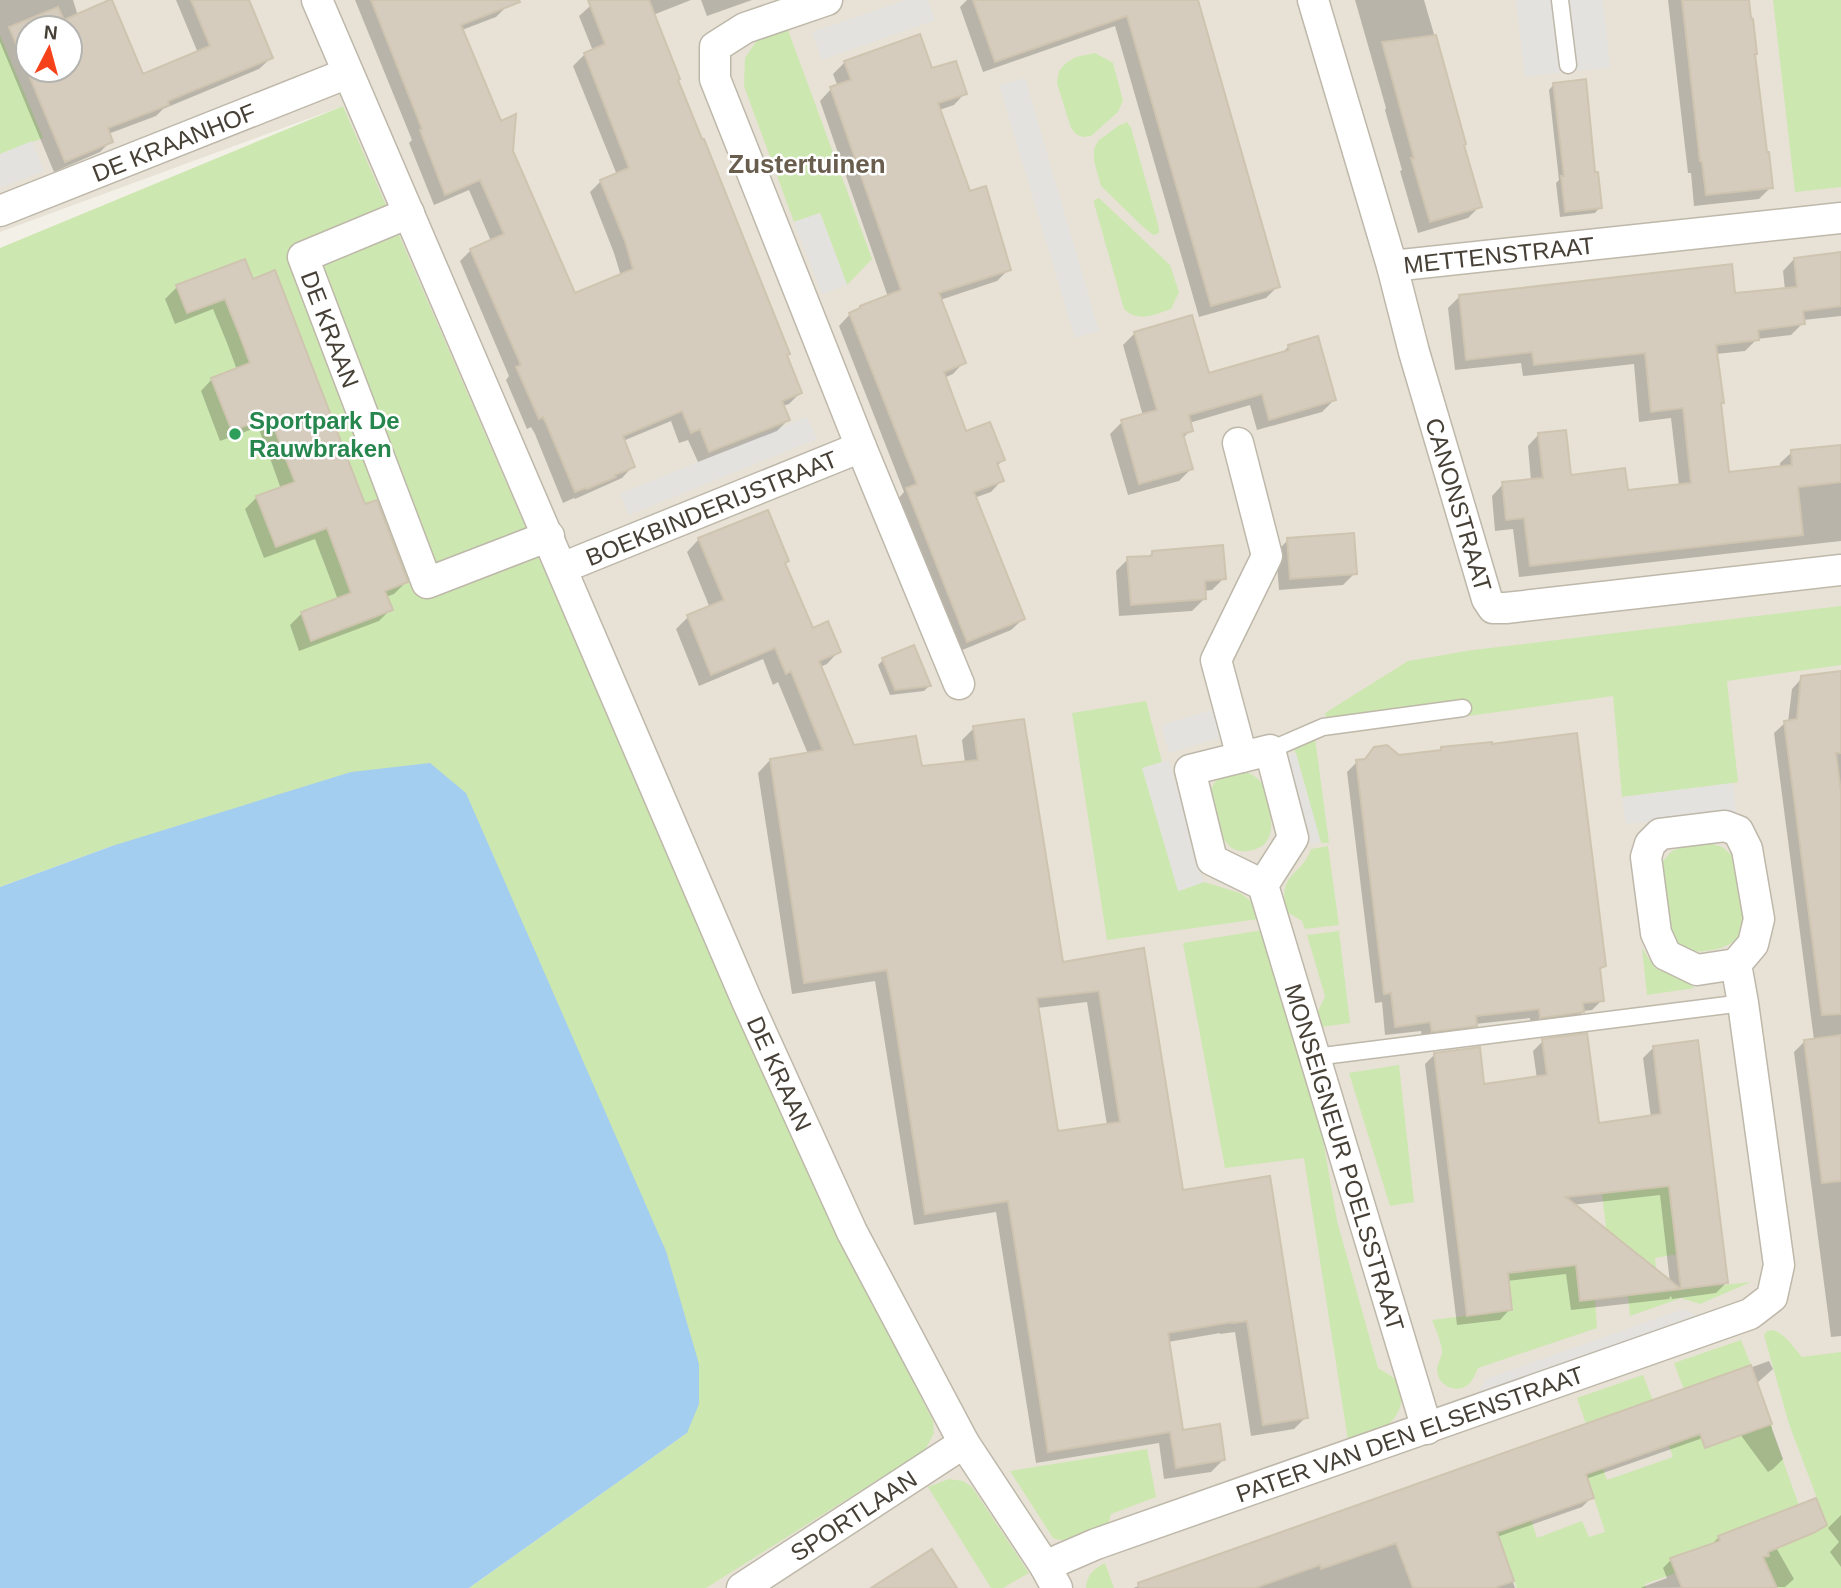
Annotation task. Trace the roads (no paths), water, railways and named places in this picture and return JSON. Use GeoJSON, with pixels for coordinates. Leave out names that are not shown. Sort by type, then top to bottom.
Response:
{"type":"FeatureCollection","features":[{"type":"Feature","properties":{"kind":"street","name":"DE KRAAN"},"geometry":{"type":"LineString","coordinates":[[317,0],[747,1001],[852,1232],[964,1443],[1051,1577]]}},
{"type":"Feature","properties":{"kind":"street","name":"BOEKBINDERIJSTRAAT"},"geometry":{"type":"LineString","coordinates":[[827,0],[745,29],[715,47],[715,79],[861,447],[959,684]]}},
{"type":"Feature","properties":{"kind":"street","name":"METTENSTRAAT"},"geometry":{"type":"LineString","coordinates":[[1313,0],[1392,266],[1841,218]]}},
{"type":"Feature","properties":{"kind":"street","name":"DE KRAANHOF"},"geometry":{"type":"LineString","coordinates":[[0,211],[348,73]]}},
{"type":"Feature","properties":{"kind":"street","name":"DE KRAAN"},"geometry":{"type":"LineString","coordinates":[[409,213],[303,257],[426,583],[548,536]]}},
{"type":"Feature","properties":{"kind":"street","name":"CANONSTRAAT"},"geometry":{"type":"LineString","coordinates":[[1392,266],[1413,352],[1487,599],[1493,608],[1841,570]]}},
{"type":"Feature","properties":{"kind":"street"},"geometry":{"type":"LineString","coordinates":[[1238,443],[1267,556],[1216,660],[1293,838],[1263,885],[1212,860],[1190,770],[1256,753]]}},
{"type":"Feature","properties":{"kind":"street","name":"BOEKBINDERIJSTRAAT"},"geometry":{"type":"LineString","coordinates":[[562,568],[861,447]]}},
{"type":"Feature","properties":{"kind":"street"},"geometry":{"type":"LineString","coordinates":[[1736,964],[1697,970],[1667,955],[1656,933],[1646,857],[1650,844],[1660,834],[1725,826],[1738,831],[1747,849],[1759,919],[1753,944],[1736,964],[1742,1003]]}},
{"type":"Feature","properties":{"kind":"street","name":"MONSEIGNEUR POELSSTRAAT"},"geometry":{"type":"LineString","coordinates":[[1263,885],[1427,1429]]}},
{"type":"Feature","properties":{"kind":"street","name":"PATER VAN DEN ELSENSTRAAT"},"geometry":{"type":"LineString","coordinates":[[1051,1577],[1096,1544],[1750,1314],[1772,1297],[1779,1265],[1742,1003]]}},
{"type":"Feature","properties":{"kind":"street","name":"SPORTLAAN"},"geometry":{"type":"LineString","coordinates":[[742,1588],[964,1443]]}},
{"type":"Feature","properties":{"kind":"lane"},"geometry":{"type":"LineString","coordinates":[[1560,0],[1568,65]]}},
{"type":"Feature","properties":{"kind":"lane"},"geometry":{"type":"LineString","coordinates":[[1256,753],[1323,727],[1463,708]]}},
{"type":"Feature","properties":{"kind":"lane"},"geometry":{"type":"LineString","coordinates":[[1315,1057],[1742,1003]]}},
{"type":"Feature","properties":{"kind":"water"},"geometry":{"type":"Polygon","coordinates":[[[430,763],[466,793],[666,1251],[699,1364],[699,1404],[687,1433],[469,1588],[0,1588],[0,887],[112,846],[351,772],[430,763]]]}},
{"type":"Feature","properties":{"kind":"place","name":"Sportpark De Rauwbraken"},"geometry":{"type":"Point","coordinates":[235,434]}},
{"type":"Feature","properties":{"kind":"district","name":"Zustertuinen"},"geometry":{"type":"Point","coordinates":[807,164]}}]}
